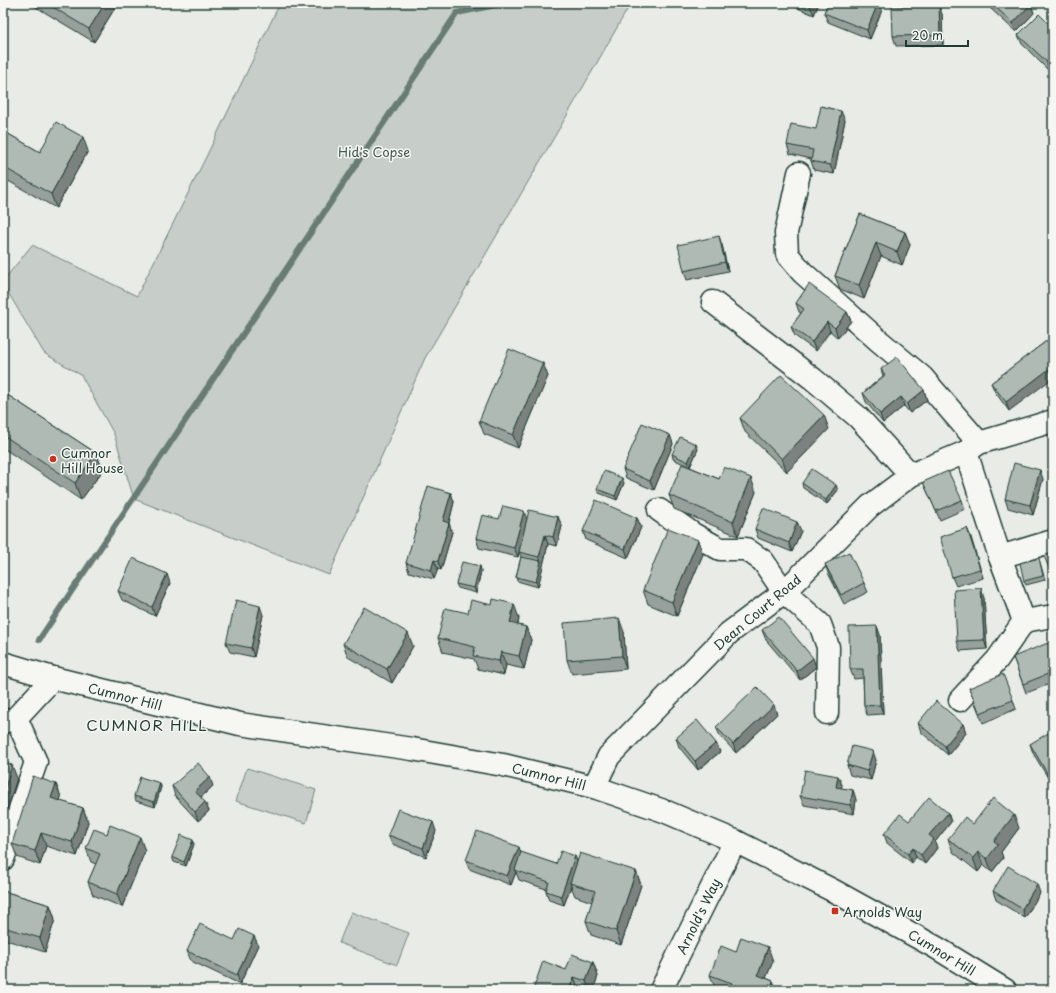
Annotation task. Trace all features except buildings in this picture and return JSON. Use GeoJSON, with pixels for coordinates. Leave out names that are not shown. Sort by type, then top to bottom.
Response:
{"type":"FeatureCollection","features":[{"type":"Feature","properties":{"kind":"street"},"geometry":{"type":"LineString","coordinates":[[799,173],[786,233],[787,254],[802,272],[922,377],[972,448],[1000,557],[1024,621]]}},
{"type":"Feature","properties":{"kind":"street"},"geometry":{"type":"LineString","coordinates":[[713,302],[813,379],[858,417],[911,475]]}},
{"type":"Feature","properties":{"kind":"street","name":"Dean Court Road"},"geometry":{"type":"LineString","coordinates":[[594,787],[609,756],[614,750],[729,633],[784,592],[870,506],[911,475],[972,448],[1053,421]]}},
{"type":"Feature","properties":{"kind":"street"},"geometry":{"type":"LineString","coordinates":[[659,510],[693,534],[720,549],[746,549],[763,561],[784,592],[820,624],[828,647],[828,713]]}},
{"type":"Feature","properties":{"kind":"street"},"geometry":{"type":"LineString","coordinates":[[1000,557],[1053,541]]}},
{"type":"Feature","properties":{"kind":"street"},"geometry":{"type":"LineString","coordinates":[[960,700],[997,660],[1024,621],[1053,616]]}},
{"type":"Feature","properties":{"kind":"street","name":"Cumnor Hill"},"geometry":{"type":"LineString","coordinates":[[3,663],[53,678],[240,724],[496,763],[594,787],[664,811],[735,841],[834,891],[937,948],[1005,990]]}},
{"type":"Feature","properties":{"kind":"street"},"geometry":{"type":"LineString","coordinates":[[3,859],[36,762],[9,720],[53,678]]}},
{"type":"Feature","properties":{"kind":"street","name":"Arnold's Way"},"geometry":{"type":"LineString","coordinates":[[661,990],[735,841]]}},
{"type":"Feature","properties":{"kind":"green space","name":"Hid's Copse"},"geometry":{"type":"Polygon","coordinates":[[[280,3],[631,3],[425,358],[329,575],[134,499],[114,434],[81,375],[44,353],[3,284],[3,281],[32,245],[137,296],[280,3]]]}},
{"type":"Feature","properties":{"kind":"green space"},"geometry":{"type":"Polygon","coordinates":[[[247,768],[316,790],[306,823],[236,801],[247,768]]]}},
{"type":"Feature","properties":{"kind":"green space"},"geometry":{"type":"Polygon","coordinates":[[[351,912],[409,933],[397,965],[339,943],[351,912]]]}},
{"type":"Feature","properties":{"kind":"waterway"},"geometry":{"type":"LineString","coordinates":[[39,640],[457,13],[506,3]]}},
{"type":"Feature","properties":{"kind":"place","name":"Cumnor Hill House"},"geometry":{"type":"Point","coordinates":[53,459]}},
{"type":"Feature","properties":{"kind":"place","name":"Arnolds Way"},"geometry":{"type":"Point","coordinates":[835,911]}},
{"type":"Feature","properties":{"kind":"district","name":"CUMNOR HILL"},"geometry":{"type":"Point","coordinates":[147,724]}}]}
